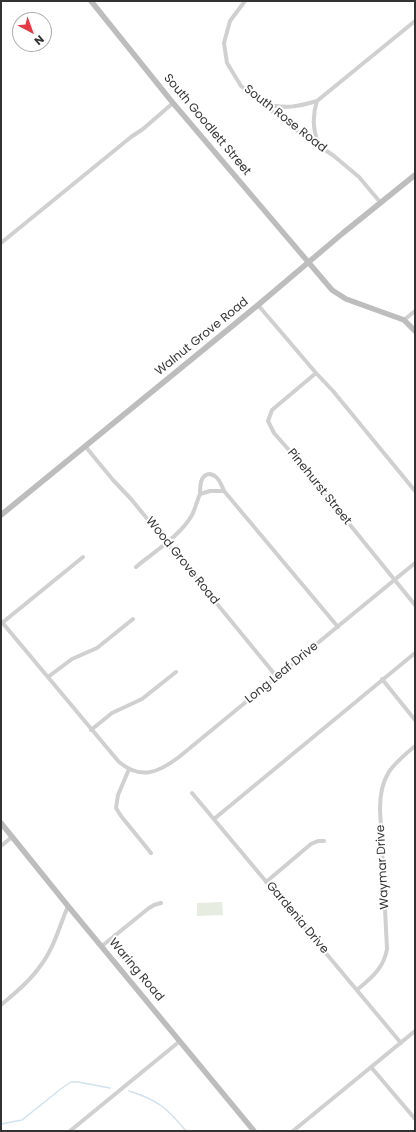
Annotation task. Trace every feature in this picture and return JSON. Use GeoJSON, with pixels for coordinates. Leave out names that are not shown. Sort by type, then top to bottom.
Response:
{"type":"FeatureCollection","features":[{"type":"Feature","properties":{"kind":"main road","name":"South Goodlett Street"},"geometry":{"type":"LineString","coordinates":[[91,1],[173,103],[332,290],[346,299],[404,320]]}},
{"type":"Feature","properties":{"kind":"main road","name":"Walnut Grove Road"},"geometry":{"type":"LineString","coordinates":[[1,515],[258,305],[380,202],[415,175]]}},
{"type":"Feature","properties":{"kind":"main road"},"geometry":{"type":"LineString","coordinates":[[404,320],[415,331]]}},
{"type":"Feature","properties":{"kind":"main road","name":"Waring Road"},"geometry":{"type":"LineString","coordinates":[[1,823],[254,1131]]}},
{"type":"Feature","properties":{"kind":"street","name":"South Rose Road"},"geometry":{"type":"LineString","coordinates":[[245,1],[230,21],[224,43],[227,63],[241,86],[293,128],[334,156],[359,177],[380,202]]}},
{"type":"Feature","properties":{"kind":"street"},"geometry":{"type":"LineString","coordinates":[[262,103],[287,108],[317,101],[415,21]]}},
{"type":"Feature","properties":{"kind":"street"},"geometry":{"type":"LineString","coordinates":[[317,101],[314,110],[314,135],[319,146]]}},
{"type":"Feature","properties":{"kind":"street"},"geometry":{"type":"LineString","coordinates":[[1,243],[131,137],[143,129],[173,103]]}},
{"type":"Feature","properties":{"kind":"street"},"geometry":{"type":"LineString","coordinates":[[258,305],[316,373],[334,391],[415,491]]}},
{"type":"Feature","properties":{"kind":"street"},"geometry":{"type":"LineString","coordinates":[[404,320],[415,311]]}},
{"type":"Feature","properties":{"kind":"street","name":"Pinehurst Street"},"geometry":{"type":"LineString","coordinates":[[316,373],[272,410],[268,421],[274,433],[415,605]]}},
{"type":"Feature","properties":{"kind":"street","name":"Wood Grove Road"},"geometry":{"type":"LineString","coordinates":[[85,446],[131,499],[277,677]]}},
{"type":"Feature","properties":{"kind":"street"},"geometry":{"type":"LineString","coordinates":[[136,567],[179,531],[188,521],[195,509],[200,494],[202,480],[210,474],[214,475],[224,491],[338,627]]}},
{"type":"Feature","properties":{"kind":"street"},"geometry":{"type":"LineString","coordinates":[[200,494],[210,491],[224,491]]}},
{"type":"Feature","properties":{"kind":"street"},"geometry":{"type":"LineString","coordinates":[[83,557],[2,622],[91,730],[119,762],[129,769],[118,795],[116,808],[151,853]]}},
{"type":"Feature","properties":{"kind":"street","name":"Long Leaf Drive"},"geometry":{"type":"LineString","coordinates":[[129,769],[134,771],[153,772],[158,771],[171,763],[415,563]]}},
{"type":"Feature","properties":{"kind":"street"},"geometry":{"type":"LineString","coordinates":[[48,677],[72,659],[97,648],[133,620]]}},
{"type":"Feature","properties":{"kind":"street"},"geometry":{"type":"LineString","coordinates":[[214,819],[415,653]]}},
{"type":"Feature","properties":{"kind":"street"},"geometry":{"type":"LineString","coordinates":[[91,730],[112,713],[142,700],[176,672]]}},
{"type":"Feature","properties":{"kind":"street"},"geometry":{"type":"LineString","coordinates":[[382,680],[415,720]]}},
{"type":"Feature","properties":{"kind":"street","name":"Waymar Drive"},"geometry":{"type":"LineString","coordinates":[[357,990],[379,970],[385,959],[387,950],[380,810],[381,791],[385,778],[391,767],[415,746]]}},
{"type":"Feature","properties":{"kind":"street","name":"Gardenia Drive"},"geometry":{"type":"LineString","coordinates":[[192,792],[401,1043]]}},
{"type":"Feature","properties":{"kind":"street"},"geometry":{"type":"LineString","coordinates":[[1,846],[12,837]]}},
{"type":"Feature","properties":{"kind":"street"},"geometry":{"type":"LineString","coordinates":[[266,882],[312,844],[318,841],[324,841]]}},
{"type":"Feature","properties":{"kind":"street"},"geometry":{"type":"LineString","coordinates":[[102,946],[149,908],[161,903]]}},
{"type":"Feature","properties":{"kind":"street"},"geometry":{"type":"LineString","coordinates":[[1,1005],[32,977],[42,965],[50,950],[68,906]]}},
{"type":"Feature","properties":{"kind":"street"},"geometry":{"type":"LineString","coordinates":[[293,1131],[415,1031]]}},
{"type":"Feature","properties":{"kind":"street"},"geometry":{"type":"LineString","coordinates":[[70,1131],[180,1041]]}},
{"type":"Feature","properties":{"kind":"street"},"geometry":{"type":"LineString","coordinates":[[372,1067],[415,1119]]}},
{"type":"Feature","properties":{"kind":"shaded area"},"geometry":{"type":"Polygon","coordinates":[[[222,902],[223,915],[197,916],[197,903],[222,902]]]}},
{"type":"Feature","properties":{"kind":"waterway"},"geometry":{"type":"LineString","coordinates":[[1,1124],[22,1120],[71,1082],[110,1088]]}},
{"type":"Feature","properties":{"kind":"waterway"},"geometry":{"type":"LineString","coordinates":[[129,1091],[139,1094],[161,1106],[173,1116],[186,1131]]}}]}
